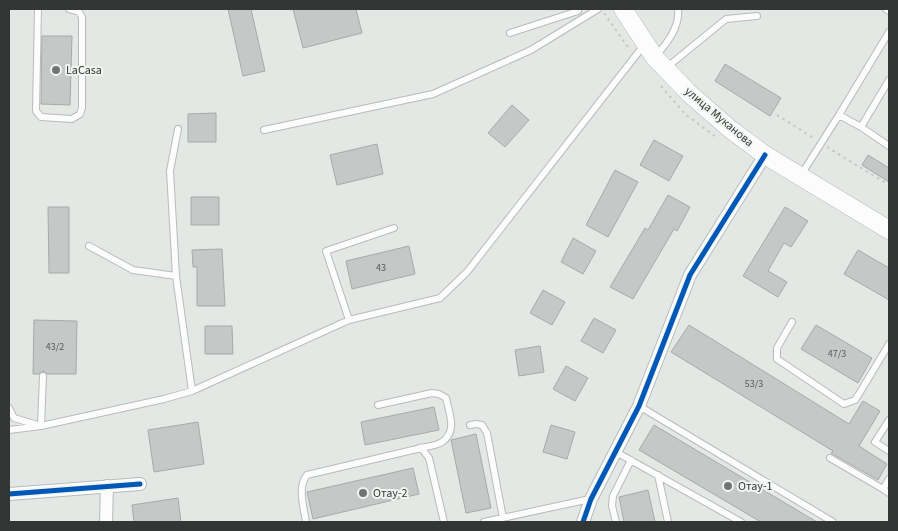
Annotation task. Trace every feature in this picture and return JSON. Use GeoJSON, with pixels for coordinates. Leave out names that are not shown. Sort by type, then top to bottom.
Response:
{"type":"FeatureCollection","features":[{"type":"Feature","properties":{"kind":"main road","name":"улица Муканова"},"geometry":{"type":"LineString","coordinates":[[623,9],[660,63],[691,95],[717,118],[765,155],[889,230]]}},
{"type":"Feature","properties":{"kind":"street"},"geometry":{"type":"LineString","coordinates":[[583,522],[591,499],[639,406],[690,275],[765,155]]}},
{"type":"Feature","properties":{"kind":"street"},"geometry":{"type":"LineString","coordinates":[[9,494],[140,484]]}},
{"type":"Feature","properties":{"kind":"street"},"geometry":{"type":"LineString","coordinates":[[106,522],[107,486]]}},
{"type":"Feature","properties":{"kind":"lane"},"geometry":{"type":"LineString","coordinates":[[38,9],[36,112],[41,117],[72,119],[80,114],[82,108],[82,17],[79,12],[69,9]]}},
{"type":"Feature","properties":{"kind":"lane"},"geometry":{"type":"LineString","coordinates":[[510,33],[578,11],[577,9]]}},
{"type":"Feature","properties":{"kind":"lane"},"geometry":{"type":"LineString","coordinates":[[264,130],[433,94],[532,50],[598,9]]}},
{"type":"Feature","properties":{"kind":"lane"},"geometry":{"type":"LineString","coordinates":[[660,63],[679,16],[678,9]]}},
{"type":"Feature","properties":{"kind":"lane"},"geometry":{"type":"LineString","coordinates":[[660,63],[726,19],[757,16]]}},
{"type":"Feature","properties":{"kind":"lane"},"geometry":{"type":"LineString","coordinates":[[800,176],[889,32]]}},
{"type":"Feature","properties":{"kind":"lane"},"geometry":{"type":"LineString","coordinates":[[9,430],[41,426],[192,391],[349,320],[440,298],[467,272],[645,43]]}},
{"type":"Feature","properties":{"kind":"lane"},"geometry":{"type":"LineString","coordinates":[[861,127],[889,80]]}},
{"type":"Feature","properties":{"kind":"lane"},"geometry":{"type":"LineString","coordinates":[[839,115],[889,146]]}},
{"type":"Feature","properties":{"kind":"lane"},"geometry":{"type":"LineString","coordinates":[[178,129],[170,171],[176,276],[192,391]]}},
{"type":"Feature","properties":{"kind":"lane"},"geometry":{"type":"LineString","coordinates":[[349,320],[326,250],[394,228]]}},
{"type":"Feature","properties":{"kind":"lane"},"geometry":{"type":"LineString","coordinates":[[89,246],[133,270],[176,276]]}},
{"type":"Feature","properties":{"kind":"lane"},"geometry":{"type":"LineString","coordinates":[[792,322],[777,348],[777,359],[844,404],[855,400],[889,344]]}},
{"type":"Feature","properties":{"kind":"lane"},"geometry":{"type":"LineString","coordinates":[[41,426],[43,376]]}},
{"type":"Feature","properties":{"kind":"lane"},"geometry":{"type":"LineString","coordinates":[[306,522],[302,487],[307,475],[441,442],[452,426],[446,398],[439,394],[432,393],[378,405]]}},
{"type":"Feature","properties":{"kind":"lane"},"geometry":{"type":"LineString","coordinates":[[639,406],[833,522]]}},
{"type":"Feature","properties":{"kind":"lane"},"geometry":{"type":"LineString","coordinates":[[9,408],[14,418],[41,426]]}},
{"type":"Feature","properties":{"kind":"lane"},"geometry":{"type":"LineString","coordinates":[[889,420],[875,442],[889,451]]}},
{"type":"Feature","properties":{"kind":"lane"},"geometry":{"type":"LineString","coordinates":[[470,425],[482,425],[487,433],[503,518]]}},
{"type":"Feature","properties":{"kind":"lane"},"geometry":{"type":"LineString","coordinates":[[417,449],[422,450],[429,458],[444,522]]}},
{"type":"Feature","properties":{"kind":"lane"},"geometry":{"type":"LineString","coordinates":[[616,452],[741,522]]}},
{"type":"Feature","properties":{"kind":"lane"},"geometry":{"type":"LineString","coordinates":[[830,458],[886,491],[889,479]]}},
{"type":"Feature","properties":{"kind":"lane"},"geometry":{"type":"LineString","coordinates":[[616,522],[612,506],[613,496],[630,460]]}},
{"type":"Feature","properties":{"kind":"lane"},"geometry":{"type":"LineString","coordinates":[[658,475],[668,522]]}},
{"type":"Feature","properties":{"kind":"lane"},"geometry":{"type":"LineString","coordinates":[[484,522],[591,499]]}},
{"type":"Feature","properties":{"kind":"path"},"geometry":{"type":"LineString","coordinates":[[777,115],[889,185]]}},
{"type":"Feature","properties":{"kind":"building"},"geometry":{"type":"Polygon","coordinates":[[[228,9],[251,9],[265,71],[243,76],[228,9]]]}},
{"type":"Feature","properties":{"kind":"building"},"geometry":{"type":"Polygon","coordinates":[[[293,9],[356,9],[362,33],[303,48],[293,9]]]}},
{"type":"Feature","properties":{"kind":"building","name":"LaCasa"},"geometry":{"type":"Polygon","coordinates":[[[42,36],[72,36],[70,105],[41,104],[42,36]]]}},
{"type":"Feature","properties":{"kind":"building"},"geometry":{"type":"Polygon","coordinates":[[[725,64],[781,98],[770,116],[715,81],[725,64]]]}},
{"type":"Feature","properties":{"kind":"building"},"geometry":{"type":"Polygon","coordinates":[[[512,105],[529,120],[505,147],[488,133],[512,105]]]}},
{"type":"Feature","properties":{"kind":"building"},"geometry":{"type":"Polygon","coordinates":[[[216,113],[216,142],[188,142],[188,114],[216,113]]]}},
{"type":"Feature","properties":{"kind":"building"},"geometry":{"type":"Polygon","coordinates":[[[654,140],[683,156],[669,181],[640,165],[654,140]]]}},
{"type":"Feature","properties":{"kind":"building"},"geometry":{"type":"Polygon","coordinates":[[[377,144],[383,174],[337,185],[330,155],[377,144]]]}},
{"type":"Feature","properties":{"kind":"building"},"geometry":{"type":"Polygon","coordinates":[[[868,155],[889,168],[889,182],[862,165],[868,155]]]}},
{"type":"Feature","properties":{"kind":"building"},"geometry":{"type":"Polygon","coordinates":[[[615,170],[638,182],[608,237],[586,225],[615,170]]]}},
{"type":"Feature","properties":{"kind":"building"},"geometry":{"type":"Polygon","coordinates":[[[668,195],[690,207],[677,231],[674,229],[633,299],[610,287],[645,228],[648,230],[668,195]]]}},
{"type":"Feature","properties":{"kind":"building"},"geometry":{"type":"Polygon","coordinates":[[[191,197],[219,197],[219,225],[191,225],[191,197]]]}},
{"type":"Feature","properties":{"kind":"building"},"geometry":{"type":"Polygon","coordinates":[[[48,207],[69,207],[69,273],[49,273],[48,207]]]}},
{"type":"Feature","properties":{"kind":"building"},"geometry":{"type":"Polygon","coordinates":[[[785,207],[808,221],[791,247],[784,243],[768,271],[787,282],[778,297],[743,276],[785,207]]]}},
{"type":"Feature","properties":{"kind":"building"},"geometry":{"type":"Polygon","coordinates":[[[573,238],[596,251],[583,274],[561,262],[573,238]]]}},
{"type":"Feature","properties":{"kind":"building"},"geometry":{"type":"Polygon","coordinates":[[[409,246],[415,274],[352,289],[346,261],[409,246]]]}},
{"type":"Feature","properties":{"kind":"building"},"geometry":{"type":"Polygon","coordinates":[[[222,249],[225,306],[197,306],[197,267],[193,267],[192,250],[222,249]]]}},
{"type":"Feature","properties":{"kind":"building"},"geometry":{"type":"Polygon","coordinates":[[[858,250],[889,268],[889,300],[844,274],[858,250]]]}},
{"type":"Feature","properties":{"kind":"building"},"geometry":{"type":"Polygon","coordinates":[[[543,290],[565,302],[552,325],[530,313],[543,290]]]}},
{"type":"Feature","properties":{"kind":"building"},"geometry":{"type":"Polygon","coordinates":[[[594,318],[616,330],[603,353],[581,341],[594,318]]]}},
{"type":"Feature","properties":{"kind":"building"},"geometry":{"type":"Polygon","coordinates":[[[34,320],[77,321],[76,374],[47,374],[43,371],[39,374],[33,374],[34,320]]]}},
{"type":"Feature","properties":{"kind":"building"},"geometry":{"type":"Polygon","coordinates":[[[689,325],[849,424],[863,401],[880,411],[859,446],[887,464],[878,480],[831,453],[833,451],[671,352],[689,325]]]}},
{"type":"Feature","properties":{"kind":"building"},"geometry":{"type":"Polygon","coordinates":[[[816,325],[872,358],[858,383],[801,349],[816,325]]]}},
{"type":"Feature","properties":{"kind":"building"},"geometry":{"type":"Polygon","coordinates":[[[205,326],[232,326],[233,354],[205,354],[205,326]]]}},
{"type":"Feature","properties":{"kind":"building"},"geometry":{"type":"Polygon","coordinates":[[[540,346],[544,372],[519,376],[515,350],[540,346]]]}},
{"type":"Feature","properties":{"kind":"building"},"geometry":{"type":"Polygon","coordinates":[[[566,366],[588,378],[575,401],[553,389],[566,366]]]}},
{"type":"Feature","properties":{"kind":"building"},"geometry":{"type":"Polygon","coordinates":[[[434,407],[439,430],[365,445],[361,422],[434,407]]]}},
{"type":"Feature","properties":{"kind":"building"},"geometry":{"type":"Polygon","coordinates":[[[198,422],[204,464],[154,472],[148,430],[198,422]]]}},
{"type":"Feature","properties":{"kind":"building"},"geometry":{"type":"Polygon","coordinates":[[[551,425],[575,432],[567,459],[543,452],[551,425]]]}},
{"type":"Feature","properties":{"kind":"building","name":"Отау-1"},"geometry":{"type":"Polygon","coordinates":[[[654,425],[817,522],[761,522],[639,450],[654,425]]]}},
{"type":"Feature","properties":{"kind":"building"},"geometry":{"type":"Polygon","coordinates":[[[476,434],[491,508],[466,513],[451,440],[476,434]]]}},
{"type":"Feature","properties":{"kind":"building","name":"Отау-2"},"geometry":{"type":"Polygon","coordinates":[[[413,468],[419,494],[313,519],[307,492],[413,468]]]}},
{"type":"Feature","properties":{"kind":"building"},"geometry":{"type":"Polygon","coordinates":[[[648,490],[655,522],[624,522],[619,497],[648,490]]]}},
{"type":"Feature","properties":{"kind":"building"},"geometry":{"type":"Polygon","coordinates":[[[178,498],[181,522],[134,522],[132,505],[178,498]]]}},
{"type":"Feature","properties":{"kind":"cycle path"},"geometry":{"type":"LineString","coordinates":[[583,522],[591,499],[639,406],[690,275],[765,155]]}},
{"type":"Feature","properties":{"kind":"cycle path"},"geometry":{"type":"LineString","coordinates":[[9,494],[140,484]]}},
{"type":"Feature","properties":{"kind":"place","name":"LaCasa"},"geometry":{"type":"Point","coordinates":[56,70]}},
{"type":"Feature","properties":{"kind":"place","name":"Отау-1"},"geometry":{"type":"Point","coordinates":[728,486]}},
{"type":"Feature","properties":{"kind":"place","name":"Отау-2"},"geometry":{"type":"Point","coordinates":[363,493]}}]}
